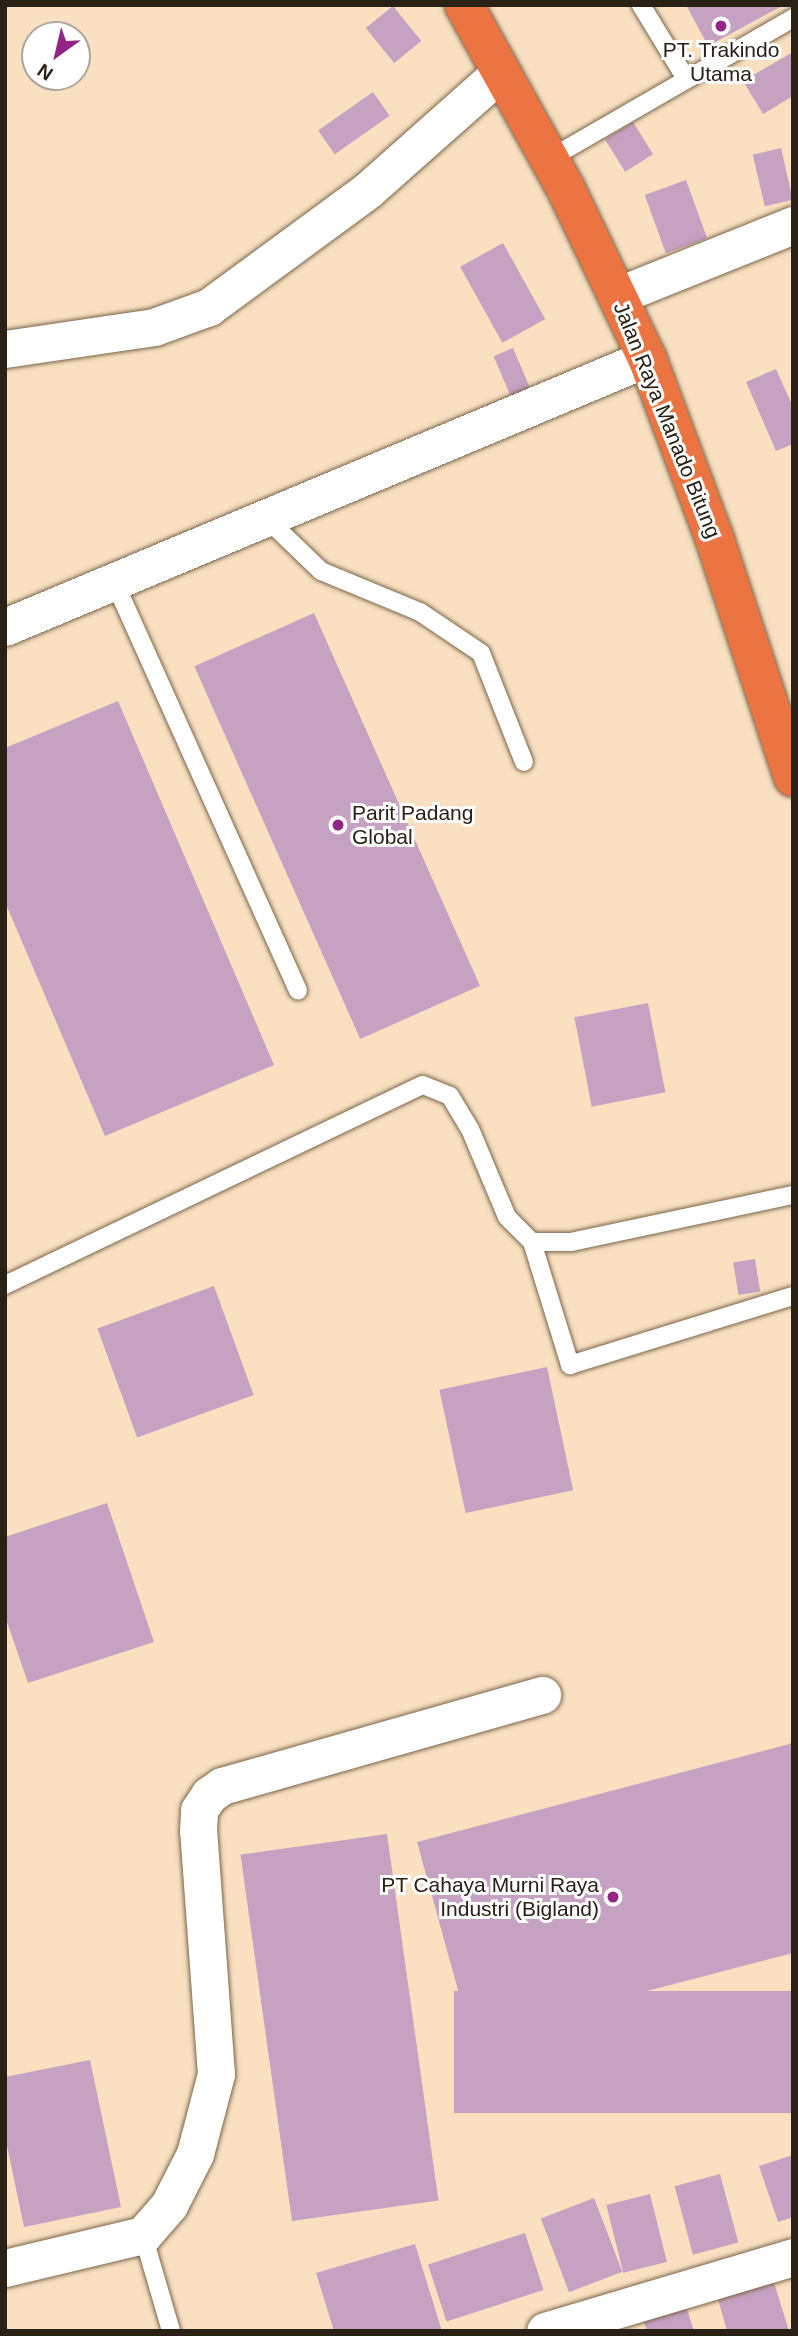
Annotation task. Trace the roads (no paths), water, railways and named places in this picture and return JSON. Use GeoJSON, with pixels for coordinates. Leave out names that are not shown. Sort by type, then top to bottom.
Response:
{"type":"FeatureCollection","features":[{"type":"Feature","properties":{"kind":"highway","name":"Jalan Raya Manado Bitung"},"geometry":{"type":"LineString","coordinates":[[464,5],[549,159],[647,358],[714,537],[793,777]]}},
{"type":"Feature","properties":{"kind":"street"},"geometry":{"type":"LineString","coordinates":[[5,349],[154,327],[209,307],[368,190],[501,72]]}},
{"type":"Feature","properties":{"kind":"street"},"geometry":{"type":"LineString","coordinates":[[618,295],[793,225]]}},
{"type":"Feature","properties":{"kind":"street"},"geometry":{"type":"LineString","coordinates":[[5,626],[647,358]]}},
{"type":"Feature","properties":{"kind":"street"},"geometry":{"type":"LineString","coordinates":[[5,2268],[143,2235],[156,2224],[182,2183],[195,2154],[216,2074],[198,1831],[204,1801],[222,1786],[541,1695]]}},
{"type":"Feature","properties":{"kind":"street"},"geometry":{"type":"LineString","coordinates":[[545,2331],[793,2257]]}},
{"type":"Feature","properties":{"kind":"lane"},"geometry":{"type":"LineString","coordinates":[[641,5],[685,78]]}},
{"type":"Feature","properties":{"kind":"lane"},"geometry":{"type":"LineString","coordinates":[[549,159],[793,18]]}},
{"type":"Feature","properties":{"kind":"lane"},"geometry":{"type":"LineString","coordinates":[[266,518],[321,571],[420,612],[481,653],[524,762]]}},
{"type":"Feature","properties":{"kind":"lane"},"geometry":{"type":"LineString","coordinates":[[114,581],[298,992]]}},
{"type":"Feature","properties":{"kind":"lane"},"geometry":{"type":"LineString","coordinates":[[5,1286],[423,1085],[450,1096],[470,1129],[507,1217],[532,1242],[570,1365],[793,1296]]}},
{"type":"Feature","properties":{"kind":"lane"},"geometry":{"type":"LineString","coordinates":[[532,1242],[571,1242],[793,1195]]}},
{"type":"Feature","properties":{"kind":"lane"},"geometry":{"type":"LineString","coordinates":[[143,2235],[171,2331]]}},
{"type":"Feature","properties":{"kind":"place","name":"PT. Trakindo Utama"},"geometry":{"type":"Point","coordinates":[721,26]}},
{"type":"Feature","properties":{"kind":"place","name":"Parit Padang Global"},"geometry":{"type":"Point","coordinates":[338,825]}},
{"type":"Feature","properties":{"kind":"place","name":"PT Cahaya Murni Raya Industri (Bigland)"},"geometry":{"type":"Point","coordinates":[613,1897]}}]}
